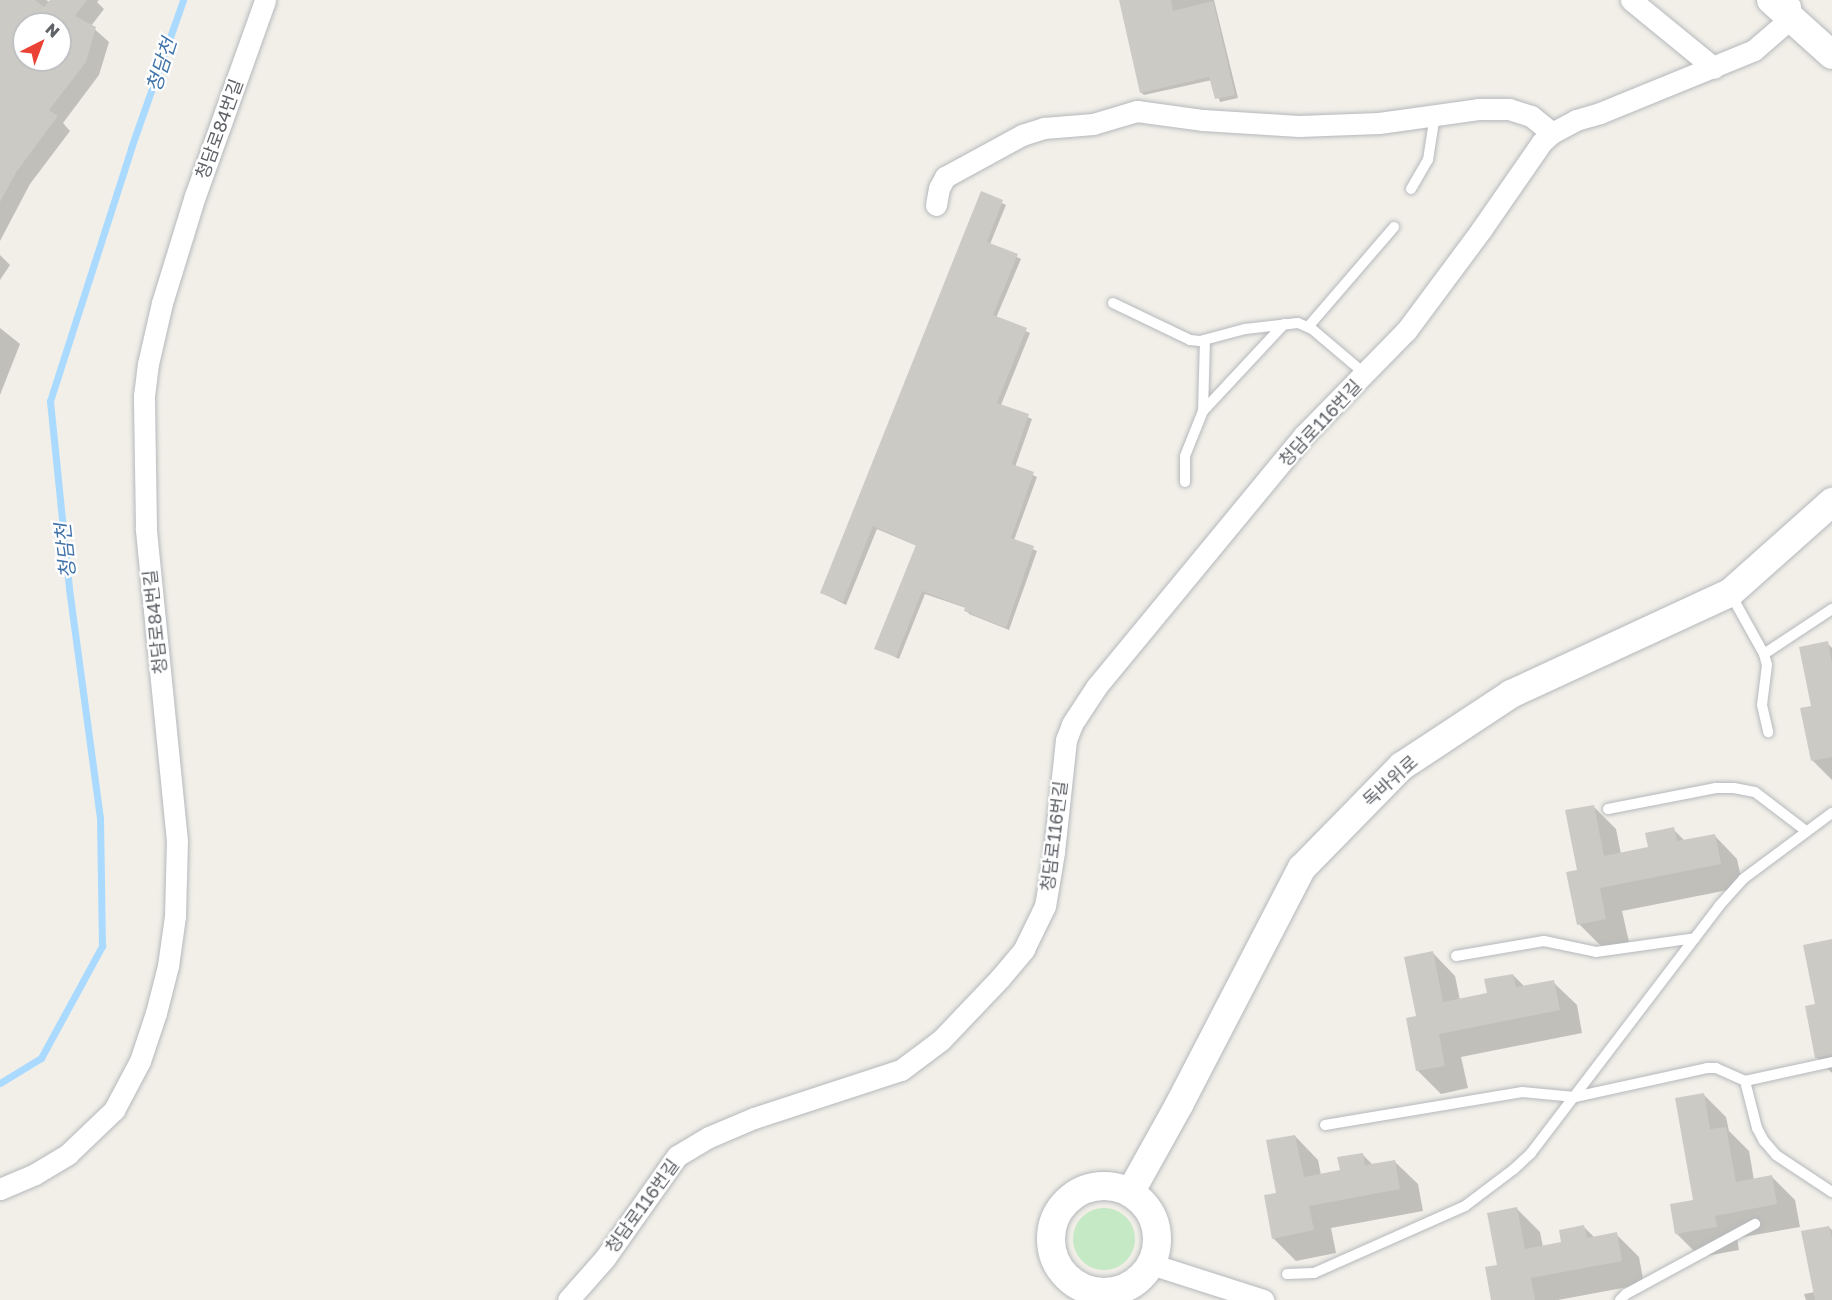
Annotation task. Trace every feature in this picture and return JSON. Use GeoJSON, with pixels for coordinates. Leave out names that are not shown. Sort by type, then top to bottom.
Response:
{"type":"FeatureCollection","features":[{"type":"Feature","properties":{"kind":"main road"},"geometry":{"type":"LineString","coordinates":[[1784,6],[1832,55]]}},
{"type":"Feature","properties":{"kind":"main road","name":"독바위로"},"geometry":{"type":"LineString","coordinates":[[1130,1193],[1180,1104],[1302,868],[1402,766],[1511,694],[1730,592],[1832,502]]}},
{"type":"Feature","properties":{"kind":"main road"},"geometry":{"type":"LineString","coordinates":[[1095,1187],[1113,1187],[1130,1193],[1143,1203],[1152,1217],[1157,1232],[1156,1249],[1151,1264],[1140,1278],[1125,1288],[1107,1292],[1065,1291],[1053,1254],[1051,1236],[1055,1218],[1064,1203],[1078,1192],[1095,1187]]}},
{"type":"Feature","properties":{"kind":"street","name":"청담로84번길"},"geometry":{"type":"LineString","coordinates":[[0,1189],[35,1174],[68,1154],[114,1110],[141,1061],[168,966],[175,916],[177,841],[146,528],[144,396],[148,364],[162,303],[195,196],[265,0]]}},
{"type":"Feature","properties":{"kind":"street"},"geometry":{"type":"LineString","coordinates":[[1631,0],[1714,68]]}},
{"type":"Feature","properties":{"kind":"street","name":"청담로116번길"},"geometry":{"type":"LineString","coordinates":[[568,1300],[605,1258],[677,1156],[709,1137],[754,1118],[901,1070],[941,1040],[1024,949],[1045,906],[1054,852],[1066,740],[1083,706],[1304,435],[1406,331],[1551,132],[1754,50],[1784,6]]}},
{"type":"Feature","properties":{"kind":"street"},"geometry":{"type":"LineString","coordinates":[[936,205],[939,188],[945,177],[1003,144],[1034,131],[1085,125],[1121,114],[1153,111],[1203,120],[1299,126],[1361,124],[1478,109],[1509,109],[1531,116],[1551,132]]}},
{"type":"Feature","properties":{"kind":"street"},"geometry":{"type":"LineString","coordinates":[[1151,1264],[1263,1300]]}},
{"type":"Feature","properties":{"kind":"lane"},"geometry":{"type":"LineString","coordinates":[[1411,189],[1428,160],[1435,115]]}},
{"type":"Feature","properties":{"kind":"lane"},"geometry":{"type":"LineString","coordinates":[[1113,303],[1190,340],[1204,341],[1237,331],[1284,324],[1298,323],[1308,327],[1394,227]]}},
{"type":"Feature","properties":{"kind":"lane"},"geometry":{"type":"LineString","coordinates":[[1203,411],[1284,324]]}},
{"type":"Feature","properties":{"kind":"lane","name":"청담로116번길"},"geometry":{"type":"LineString","coordinates":[[1308,327],[1365,374]]}},
{"type":"Feature","properties":{"kind":"lane"},"geometry":{"type":"LineString","coordinates":[[1185,482],[1185,456],[1203,411],[1204,341]]}},
{"type":"Feature","properties":{"kind":"lane"},"geometry":{"type":"LineString","coordinates":[[1730,592],[1764,654],[1767,665],[1762,705],[1768,732]]}},
{"type":"Feature","properties":{"kind":"lane"},"geometry":{"type":"LineString","coordinates":[[1764,654],[1832,609]]}},
{"type":"Feature","properties":{"kind":"lane"},"geometry":{"type":"LineString","coordinates":[[1608,809],[1716,788],[1734,788],[1755,792],[1806,831]]}},
{"type":"Feature","properties":{"kind":"lane"},"geometry":{"type":"LineString","coordinates":[[1287,1274],[1314,1273],[1465,1206],[1531,1153],[1695,938],[1743,879],[1832,813]]}},
{"type":"Feature","properties":{"kind":"lane"},"geometry":{"type":"LineString","coordinates":[[1456,956],[1544,941],[1596,952],[1695,938]]}},
{"type":"Feature","properties":{"kind":"lane"},"geometry":{"type":"LineString","coordinates":[[1325,1125],[1522,1092],[1575,1097],[1707,1068],[1716,1068],[1745,1081],[1832,1062]]}},
{"type":"Feature","properties":{"kind":"lane"},"geometry":{"type":"LineString","coordinates":[[1745,1081],[1756,1128],[1764,1141],[1776,1155],[1832,1192]]}},
{"type":"Feature","properties":{"kind":"lane"},"geometry":{"type":"LineString","coordinates":[[1620,1300],[1626,1294],[1755,1224]]}},
{"type":"Feature","properties":{"kind":"green space"},"geometry":{"type":"Polygon","coordinates":[[[1098,1208],[1110,1208],[1126,1217],[1133,1227],[1135,1239],[1133,1251],[1126,1261],[1110,1270],[1098,1270],[1087,1265],[1078,1256],[1073,1245],[1073,1233],[1078,1222],[1087,1213],[1098,1208]]]}},
{"type":"Feature","properties":{"kind":"building"},"geometry":{"type":"Polygon","coordinates":[[[0,0],[35,0],[44,7],[50,0],[87,0],[75,16],[96,27],[86,62],[49,110],[58,116],[17,171],[0,202],[0,0]]]}},
{"type":"Feature","properties":{"kind":"building"},"geometry":{"type":"Polygon","coordinates":[[[1119,0],[1171,0],[1173,11],[1213,1],[1235,95],[1215,99],[1209,77],[1140,93],[1119,0]]]}},
{"type":"Feature","properties":{"kind":"building"},"geometry":{"type":"Polygon","coordinates":[[[981,191],[1003,200],[987,242],[1018,254],[993,315],[1027,328],[997,403],[1029,414],[1012,464],[1034,472],[1011,538],[1034,546],[1006,628],[964,611],[965,607],[922,591],[896,657],[874,649],[916,545],[873,526],[843,602],[820,593],[981,191]]]}},
{"type":"Feature","properties":{"kind":"building"},"geometry":{"type":"Polygon","coordinates":[[[1828,641],[1832,663],[1832,757],[1811,761],[1800,708],[1811,706],[1799,647],[1828,641]]]}},
{"type":"Feature","properties":{"kind":"building"},"geometry":{"type":"Polygon","coordinates":[[[1594,805],[1604,856],[1648,847],[1645,833],[1674,827],[1677,841],[1715,834],[1721,864],[1600,888],[1606,919],[1577,925],[1566,872],[1577,870],[1565,810],[1594,805]]]}},
{"type":"Feature","properties":{"kind":"building"},"geometry":{"type":"Polygon","coordinates":[[[1832,939],[1832,1055],[1815,1058],[1805,1006],[1815,1004],[1803,945],[1832,939]]]}},
{"type":"Feature","properties":{"kind":"building"},"geometry":{"type":"Polygon","coordinates":[[[1433,951],[1443,1002],[1487,993],[1484,979],[1513,974],[1516,987],[1554,980],[1560,1010],[1439,1034],[1445,1066],[1416,1071],[1406,1018],[1416,1016],[1404,957],[1433,951]]]}},
{"type":"Feature","properties":{"kind":"building"},"geometry":{"type":"Polygon","coordinates":[[[1704,1093],[1710,1129],[1726,1127],[1736,1182],[1772,1175],[1777,1204],[1715,1216],[1717,1227],[1675,1234],[1670,1204],[1693,1200],[1675,1098],[1704,1093]]]}},
{"type":"Feature","properties":{"kind":"building"},"geometry":{"type":"Polygon","coordinates":[[[1295,1135],[1304,1177],[1340,1170],[1337,1157],[1363,1153],[1365,1165],[1395,1160],[1400,1189],[1309,1206],[1314,1230],[1272,1239],[1264,1195],[1276,1193],[1266,1140],[1295,1135]]]}},
{"type":"Feature","properties":{"kind":"building"},"geometry":{"type":"Polygon","coordinates":[[[1517,1207],[1525,1249],[1561,1242],[1559,1230],[1584,1225],[1587,1238],[1617,1232],[1622,1261],[1531,1278],[1535,1300],[1491,1300],[1485,1267],[1497,1265],[1487,1213],[1517,1207]]]}},
{"type":"Feature","properties":{"kind":"building"},"geometry":{"type":"Polygon","coordinates":[[[1829,1226],[1832,1238],[1832,1300],[1815,1300],[1801,1231],[1829,1226]]]}},
{"type":"Feature","properties":{"kind":"waterway","name":"청담천"},"geometry":{"type":"LineString","coordinates":[[0,1083],[41,1058],[102,946],[100,818],[69,588],[50,401],[131,148],[183,0]]}}]}
